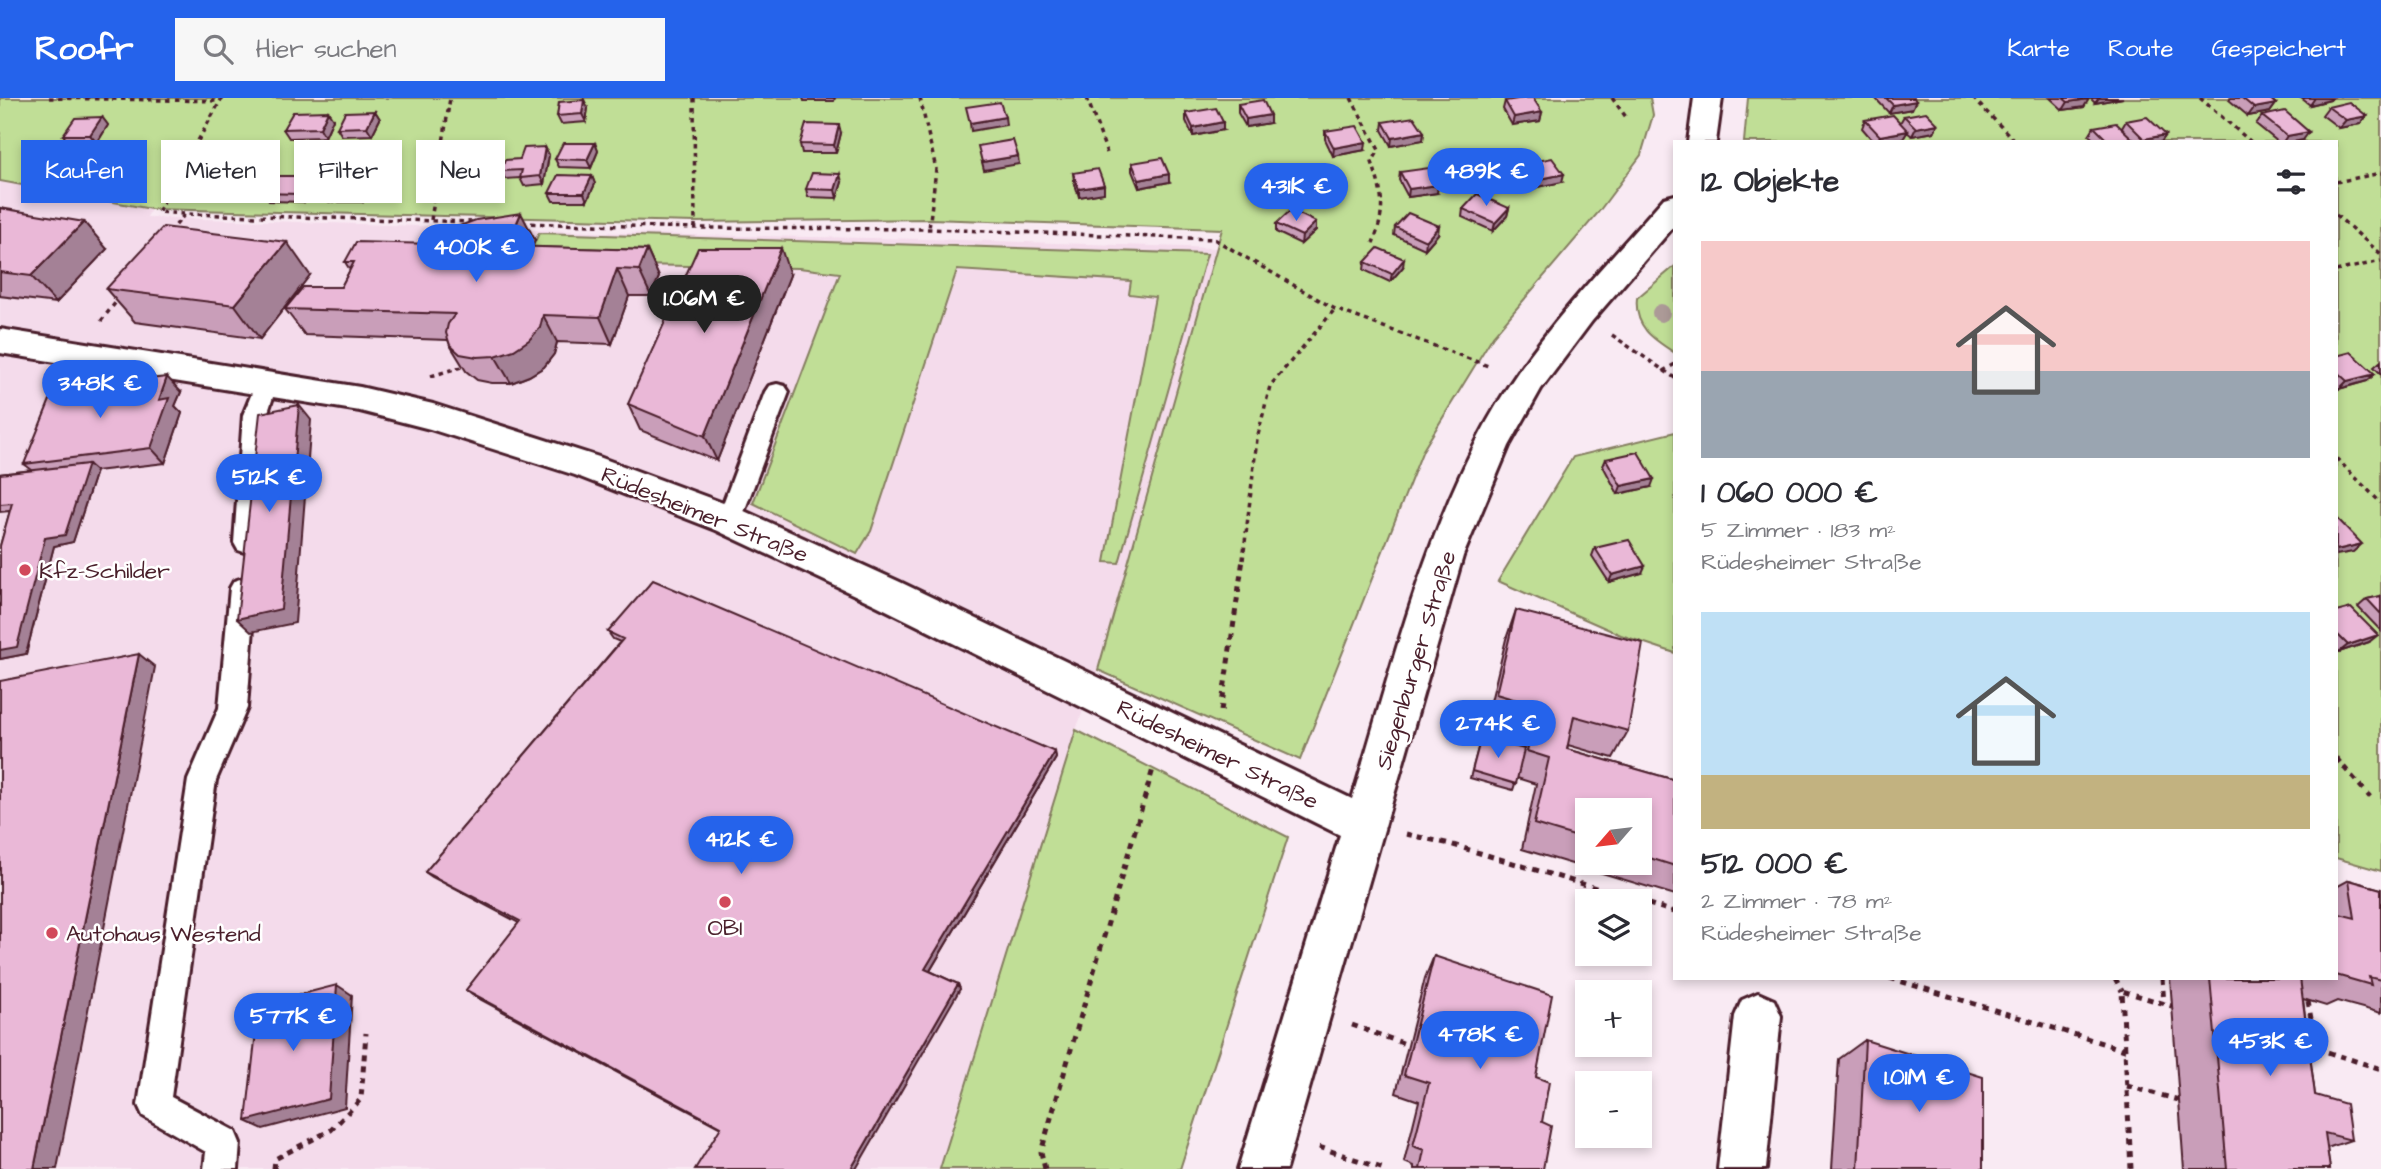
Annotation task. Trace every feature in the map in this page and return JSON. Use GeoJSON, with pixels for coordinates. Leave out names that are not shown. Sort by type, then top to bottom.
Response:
{"type":"FeatureCollection","features":[{"type":"Feature","properties":{"kind":"street"},"geometry":{"type":"LineString","coordinates":[[1702,140],[1708,98]]}},
{"type":"Feature","properties":{"kind":"street","name":"Siegenburger Straße"},"geometry":{"type":"LineString","coordinates":[[1268,1151],[1445,556],[1492,444],[1529,381],[1581,313],[1673,207]]}},
{"type":"Feature","properties":{"kind":"street","name":"Rüdesheimer Straße"},"geometry":{"type":"LineString","coordinates":[[3,351],[77,352],[360,399],[433,417],[587,466],[729,520],[887,593],[1364,826]]}},
{"type":"Feature","properties":{"kind":"street"},"geometry":{"type":"LineString","coordinates":[[1742,1169],[1758,1016]]}},
{"type":"Feature","properties":{"kind":"lane"},"geometry":{"type":"LineString","coordinates":[[221,1169],[223,1143],[154,1105],[202,780],[233,708],[255,415],[267,382]]}},
{"type":"Feature","properties":{"kind":"lane"},"geometry":{"type":"LineString","coordinates":[[729,520],[777,392]]}},
{"type":"Feature","properties":{"kind":"path"},"geometry":{"type":"LineString","coordinates":[[49,98],[221,100],[158,212],[484,222]]}},
{"type":"Feature","properties":{"kind":"path"},"geometry":{"type":"LineString","coordinates":[[431,220],[450,98]]}},
{"type":"Feature","properties":{"kind":"path"},"geometry":{"type":"LineString","coordinates":[[694,98],[695,228]]}},
{"type":"Feature","properties":{"kind":"path"},"geometry":{"type":"LineString","coordinates":[[920,98],[936,169],[929,229]]}},
{"type":"Feature","properties":{"kind":"path"},"geometry":{"type":"LineString","coordinates":[[1087,98],[1108,156]]}},
{"type":"Feature","properties":{"kind":"path"},"geometry":{"type":"LineString","coordinates":[[1351,98],[1379,150],[1372,162],[1383,194],[1384,215],[1373,243]]}},
{"type":"Feature","properties":{"kind":"path"},"geometry":{"type":"LineString","coordinates":[[1612,98],[1626,117]]}},
{"type":"Feature","properties":{"kind":"path"},"geometry":{"type":"LineString","coordinates":[[1973,98],[2014,140]]}},
{"type":"Feature","properties":{"kind":"path"},"geometry":{"type":"LineString","coordinates":[[2200,98],[2249,140]]}},
{"type":"Feature","properties":{"kind":"path"},"geometry":{"type":"LineString","coordinates":[[2338,182],[2381,173]]}},
{"type":"Feature","properties":{"kind":"path"},"geometry":{"type":"LineString","coordinates":[[168,235],[185,214]]}},
{"type":"Feature","properties":{"kind":"path"},"geometry":{"type":"LineString","coordinates":[[2338,217],[2381,254]]}},
{"type":"Feature","properties":{"kind":"path"},"geometry":{"type":"LineString","coordinates":[[510,223],[695,228],[929,229],[1214,239],[1335,309],[1529,381]]}},
{"type":"Feature","properties":{"kind":"path"},"geometry":{"type":"LineString","coordinates":[[2338,271],[2381,261]]}},
{"type":"Feature","properties":{"kind":"path"},"geometry":{"type":"LineString","coordinates":[[77,352],[127,288]]}},
{"type":"Feature","properties":{"kind":"path"},"geometry":{"type":"LineString","coordinates":[[1216,752],[1258,439],[1270,386],[1335,309]]}},
{"type":"Feature","properties":{"kind":"path"},"geometry":{"type":"LineString","coordinates":[[1581,313],[1673,378]]}},
{"type":"Feature","properties":{"kind":"path"},"geometry":{"type":"LineString","coordinates":[[1662,372],[1673,365]]}},
{"type":"Feature","properties":{"kind":"path"},"geometry":{"type":"LineString","coordinates":[[2338,460],[2381,502]]}},
{"type":"Feature","properties":{"kind":"path"},"geometry":{"type":"LineString","coordinates":[[1045,1169],[1041,1152],[1165,728]]}},
{"type":"Feature","properties":{"kind":"path"},"geometry":{"type":"LineString","coordinates":[[2338,760],[2370,797]]}},
{"type":"Feature","properties":{"kind":"path"},"geometry":{"type":"LineString","coordinates":[[1450,844],[1673,911]]}},
{"type":"Feature","properties":{"kind":"path"},"geometry":{"type":"LineString","coordinates":[[2116,980],[2122,991],[2131,1169]]}},
{"type":"Feature","properties":{"kind":"path"},"geometry":{"type":"LineString","coordinates":[[2162,980],[2164,1003]]}},
{"type":"Feature","properties":{"kind":"path"},"geometry":{"type":"LineString","coordinates":[[1908,981],[2125,1050]]}},
{"type":"Feature","properties":{"kind":"path"},"geometry":{"type":"LineString","coordinates":[[2122,991],[2172,1006]]}},
{"type":"Feature","properties":{"kind":"path"},"geometry":{"type":"LineString","coordinates":[[2308,1001],[2316,1049]]}},
{"type":"Feature","properties":{"kind":"path"},"geometry":{"type":"LineString","coordinates":[[1310,1010],[1408,1045]]}},
{"type":"Feature","properties":{"kind":"path"},"geometry":{"type":"LineString","coordinates":[[274,1169],[275,1159],[331,1130],[361,1099],[366,1033]]}},
{"type":"Feature","properties":{"kind":"path"},"geometry":{"type":"LineString","coordinates":[[2303,1045],[2381,1069]]}},
{"type":"Feature","properties":{"kind":"path"},"geometry":{"type":"LineString","coordinates":[[2127,1086],[2179,1100]]}},
{"type":"Feature","properties":{"kind":"path"},"geometry":{"type":"LineString","coordinates":[[1268,1151],[1384,1169]]}},
{"type":"Feature","properties":{"kind":"shaded area"},"geometry":{"type":"Polygon","coordinates":[[[0,181],[21,185],[21,203],[119,203],[151,209],[147,217],[688,235],[1217,248],[1098,670],[1076,730],[940,1169],[0,1169],[0,181]]]}},
{"type":"Feature","properties":{"kind":"green space"},"geometry":{"type":"Polygon","coordinates":[[[0,98],[1650,98],[1653,115],[1641,155],[1597,214],[1493,336],[1423,450],[1300,760],[1098,670],[1222,229],[930,219],[695,222],[151,209],[119,203],[147,203],[147,140],[21,140],[21,185],[0,181],[0,98]]]}},
{"type":"Feature","properties":{"kind":"green space"},"geometry":{"type":"Polygon","coordinates":[[[1748,98],[2381,98],[2381,871],[2338,859],[2338,140],[1744,140],[1748,98]]]}},
{"type":"Feature","properties":{"kind":"green space"},"geometry":{"type":"Polygon","coordinates":[[[539,233],[1207,254],[1119,563],[1105,562],[1155,297],[1129,294],[1131,281],[957,270],[871,531],[857,554],[753,503],[840,273],[799,268],[525,263],[539,233]]]}},
{"type":"Feature","properties":{"kind":"green space"},"geometry":{"type":"Polygon","coordinates":[[[1673,268],[1673,352],[1659,343],[1642,324],[1637,298],[1673,268]]]}},
{"type":"Feature","properties":{"kind":"green space"},"geometry":{"type":"Polygon","coordinates":[[[1673,432],[1673,652],[1621,635],[1498,581],[1573,457],[1673,432]]]}},
{"type":"Feature","properties":{"kind":"green space"},"geometry":{"type":"Polygon","coordinates":[[[1076,730],[1288,837],[1180,1169],[940,1169],[1076,730]]]}},
{"type":"Feature","properties":{"kind":"building"},"geometry":{"type":"Polygon","coordinates":[[[1533,98],[1542,112],[1514,117],[1505,101],[1533,98]]]}},
{"type":"Feature","properties":{"kind":"building"},"geometry":{"type":"Polygon","coordinates":[[[1886,98],[1914,98],[1916,101],[1893,105],[1886,98]]]}},
{"type":"Feature","properties":{"kind":"building"},"geometry":{"type":"Polygon","coordinates":[[[2063,98],[2088,98],[2089,99],[2068,102],[2063,98]]]}},
{"type":"Feature","properties":{"kind":"building"},"geometry":{"type":"Polygon","coordinates":[[[2242,98],[2269,98],[2276,104],[2254,108],[2242,98]]]}},
{"type":"Feature","properties":{"kind":"building"},"geometry":{"type":"Polygon","coordinates":[[[584,100],[582,114],[557,116],[559,102],[584,100]]]}},
{"type":"Feature","properties":{"kind":"building"},"geometry":{"type":"Polygon","coordinates":[[[1263,100],[1270,115],[1246,119],[1238,104],[1263,100]]]}},
{"type":"Feature","properties":{"kind":"building"},"geometry":{"type":"Polygon","coordinates":[[[1000,102],[1005,117],[970,123],[966,107],[1000,102]]]}},
{"type":"Feature","properties":{"kind":"building"},"geometry":{"type":"Polygon","coordinates":[[[2349,102],[2367,116],[2346,120],[2328,107],[2349,102]]]}},
{"type":"Feature","properties":{"kind":"building"},"geometry":{"type":"Polygon","coordinates":[[[1216,108],[1223,122],[1193,128],[1186,113],[1216,108]]]}},
{"type":"Feature","properties":{"kind":"building"},"geometry":{"type":"Polygon","coordinates":[[[328,111],[320,128],[283,129],[293,112],[328,111]]]}},
{"type":"Feature","properties":{"kind":"building"},"geometry":{"type":"Polygon","coordinates":[[[375,111],[367,127],[337,128],[345,112],[375,111]]]}},
{"type":"Feature","properties":{"kind":"building"},"geometry":{"type":"Polygon","coordinates":[[[2285,111],[2309,132],[2287,136],[2262,116],[2285,111]]]}},
{"type":"Feature","properties":{"kind":"building"},"geometry":{"type":"Polygon","coordinates":[[[1926,112],[1938,124],[1916,128],[1904,116],[1926,112]]]}},
{"type":"Feature","properties":{"kind":"building"},"geometry":{"type":"Polygon","coordinates":[[[1893,115],[1908,131],[1880,136],[1865,120],[1893,115]]]}},
{"type":"Feature","properties":{"kind":"building"},"geometry":{"type":"Polygon","coordinates":[[[102,117],[90,135],[63,135],[75,118],[102,117]]]}},
{"type":"Feature","properties":{"kind":"building"},"geometry":{"type":"Polygon","coordinates":[[[1414,117],[1424,132],[1392,138],[1383,122],[1414,117]]]}},
{"type":"Feature","properties":{"kind":"building"},"geometry":{"type":"Polygon","coordinates":[[[2147,117],[2166,135],[2144,139],[2126,121],[2147,117]]]}},
{"type":"Feature","properties":{"kind":"building"},"geometry":{"type":"Polygon","coordinates":[[[2116,123],[2134,140],[2107,140],[2094,127],[2116,123]]]}},
{"type":"Feature","properties":{"kind":"building"},"geometry":{"type":"Polygon","coordinates":[[[806,124],[839,125],[834,145],[800,144],[806,124]]]}},
{"type":"Feature","properties":{"kind":"building"},"geometry":{"type":"Polygon","coordinates":[[[1357,126],[1366,142],[1334,148],[1325,131],[1357,126]]]}},
{"type":"Feature","properties":{"kind":"building"},"geometry":{"type":"Polygon","coordinates":[[[1013,140],[1018,156],[982,162],[978,146],[1013,140]]]}},
{"type":"Feature","properties":{"kind":"building"},"geometry":{"type":"Polygon","coordinates":[[[563,143],[595,143],[587,160],[555,159],[563,143]]]}},
{"type":"Feature","properties":{"kind":"building"},"geometry":{"type":"Polygon","coordinates":[[[545,147],[540,176],[520,178],[522,170],[505,171],[505,160],[520,159],[524,148],[545,147]]]}},
{"type":"Feature","properties":{"kind":"building"},"geometry":{"type":"Polygon","coordinates":[[[1162,158],[1169,174],[1139,180],[1132,163],[1162,158]]]}},
{"type":"Feature","properties":{"kind":"building"},"geometry":{"type":"Polygon","coordinates":[[[1552,158],[1564,174],[1536,180],[1524,164],[1552,158]]]}},
{"type":"Feature","properties":{"kind":"building"},"geometry":{"type":"Polygon","coordinates":[[[1429,168],[1438,185],[1409,189],[1400,172],[1429,168]]]}},
{"type":"Feature","properties":{"kind":"building"},"geometry":{"type":"Polygon","coordinates":[[[1098,169],[1104,185],[1079,189],[1073,173],[1098,169]]]}},
{"type":"Feature","properties":{"kind":"building"},"geometry":{"type":"Polygon","coordinates":[[[812,173],[840,174],[835,190],[806,189],[812,173]]]}},
{"type":"Feature","properties":{"kind":"building"},"geometry":{"type":"Polygon","coordinates":[[[1307,174],[1315,192],[1283,197],[1275,180],[1307,174]]]}},
{"type":"Feature","properties":{"kind":"building"},"geometry":{"type":"Polygon","coordinates":[[[558,175],[592,176],[584,193],[549,193],[558,175]]]}},
{"type":"Feature","properties":{"kind":"building"},"geometry":{"type":"Polygon","coordinates":[[[280,176],[294,176],[294,194],[280,193],[280,176]]]}},
{"type":"Feature","properties":{"kind":"building"},"geometry":{"type":"Polygon","coordinates":[[[1477,194],[1509,208],[1495,223],[1463,209],[1477,194]]]}},
{"type":"Feature","properties":{"kind":"building"},"geometry":{"type":"Polygon","coordinates":[[[0,208],[84,222],[31,276],[0,272],[0,208]]]}},
{"type":"Feature","properties":{"kind":"building"},"geometry":{"type":"Polygon","coordinates":[[[1291,210],[1316,222],[1302,236],[1276,224],[1291,210]]]}},
{"type":"Feature","properties":{"kind":"building"},"geometry":{"type":"Polygon","coordinates":[[[521,213],[507,246],[647,250],[639,270],[617,269],[600,317],[543,315],[540,328],[529,340],[514,350],[495,356],[460,354],[450,345],[446,333],[455,314],[285,309],[303,287],[341,287],[354,262],[345,262],[356,242],[434,244],[457,227],[476,220],[521,213]]]}},
{"type":"Feature","properties":{"kind":"building"},"geometry":{"type":"Polygon","coordinates":[[[1408,213],[1439,226],[1426,241],[1395,227],[1408,213]]]}},
{"type":"Feature","properties":{"kind":"building"},"geometry":{"type":"Polygon","coordinates":[[[163,227],[287,242],[235,305],[106,289],[163,227]]]}},
{"type":"Feature","properties":{"kind":"building"},"geometry":{"type":"Polygon","coordinates":[[[698,248],[781,248],[705,436],[628,404],[698,248]]]}},
{"type":"Feature","properties":{"kind":"building"},"geometry":{"type":"Polygon","coordinates":[[[1378,248],[1404,259],[1392,274],[1365,262],[1378,248]]]}},
{"type":"Feature","properties":{"kind":"building"},"geometry":{"type":"Polygon","coordinates":[[[2351,352],[2375,374],[2347,381],[2338,373],[2338,355],[2351,352]]]}},
{"type":"Feature","properties":{"kind":"building"},"geometry":{"type":"Polygon","coordinates":[[[167,377],[159,400],[169,398],[151,448],[24,464],[54,390],[167,377]]]}},
{"type":"Feature","properties":{"kind":"building"},"geometry":{"type":"Polygon","coordinates":[[[299,405],[281,609],[237,619],[260,413],[299,405]]]}},
{"type":"Feature","properties":{"kind":"building"},"geometry":{"type":"Polygon","coordinates":[[[1638,452],[1654,479],[1621,486],[1606,459],[1638,452]]]}},
{"type":"Feature","properties":{"kind":"building"},"geometry":{"type":"Polygon","coordinates":[[[88,464],[65,535],[45,538],[17,647],[0,650],[0,546],[12,503],[0,504],[0,474],[88,464]]]}},
{"type":"Feature","properties":{"kind":"building"},"geometry":{"type":"Polygon","coordinates":[[[2338,519],[2362,544],[2338,550],[2338,519]]]}},
{"type":"Feature","properties":{"kind":"building"},"geometry":{"type":"Polygon","coordinates":[[[1629,540],[1645,566],[1612,575],[1595,548],[1629,540]]]}},
{"type":"Feature","properties":{"kind":"building","name":"OBI"},"geometry":{"type":"Polygon","coordinates":[[[653,580],[1055,752],[925,969],[958,984],[851,1169],[695,1169],[721,1127],[466,990],[520,921],[425,872],[623,639],[608,632],[653,580]]]}},
{"type":"Feature","properties":{"kind":"building"},"geometry":{"type":"Polygon","coordinates":[[[2381,596],[2381,614],[2367,599],[2381,596]]]}},
{"type":"Feature","properties":{"kind":"building"},"geometry":{"type":"Polygon","coordinates":[[[2351,608],[2378,635],[2348,645],[2338,635],[2338,611],[2351,608]]]}},
{"type":"Feature","properties":{"kind":"building"},"geometry":{"type":"Polygon","coordinates":[[[1516,610],[1643,643],[1628,731],[1574,716],[1567,749],[1673,779],[1673,865],[1652,859],[1652,798],[1575,798],[1575,836],[1534,824],[1549,758],[1527,751],[1537,706],[1496,694],[1516,610]]]}},
{"type":"Feature","properties":{"kind":"building","name":"Autohaus Westend"},"geometry":{"type":"Polygon","coordinates":[[[139,654],[34,1169],[0,1169],[0,681],[139,654]]]}},
{"type":"Feature","properties":{"kind":"building"},"geometry":{"type":"Polygon","coordinates":[[[1481,737],[1524,749],[1516,784],[1472,771],[1481,737]]]}},
{"type":"Feature","properties":{"kind":"building"},"geometry":{"type":"Polygon","coordinates":[[[2349,880],[2381,889],[2381,980],[2369,977],[2371,985],[2338,976],[2338,914],[2355,918],[2349,880]]]}},
{"type":"Feature","properties":{"kind":"building"},"geometry":{"type":"Polygon","coordinates":[[[1434,956],[1552,995],[1536,1077],[1549,1082],[1542,1122],[1551,1126],[1543,1169],[1420,1169],[1424,1150],[1413,1146],[1429,1083],[1404,1075],[1434,956]]]}},
{"type":"Feature","properties":{"kind":"building"},"geometry":{"type":"Polygon","coordinates":[[[2210,980],[2300,980],[2315,1095],[2346,1104],[2351,1140],[2325,1133],[2330,1169],[2227,1169],[2210,980]]]}},
{"type":"Feature","properties":{"kind":"building"},"geometry":{"type":"Polygon","coordinates":[[[337,985],[329,1099],[246,1121],[259,1005],[337,985]]]}},
{"type":"Feature","properties":{"kind":"building"},"geometry":{"type":"Polygon","coordinates":[[[1865,1040],[1983,1077],[1983,1169],[1858,1169],[1865,1040]]]}},
{"type":"Feature","properties":{"kind":"place","name":"Kfz-Schilder"},"geometry":{"type":"Point","coordinates":[25,570]}},
{"type":"Feature","properties":{"kind":"place","name":"OBI"},"geometry":{"type":"Point","coordinates":[725,902]}},
{"type":"Feature","properties":{"kind":"place","name":"Autohaus Westend"},"geometry":{"type":"Point","coordinates":[52,933]}}]}
